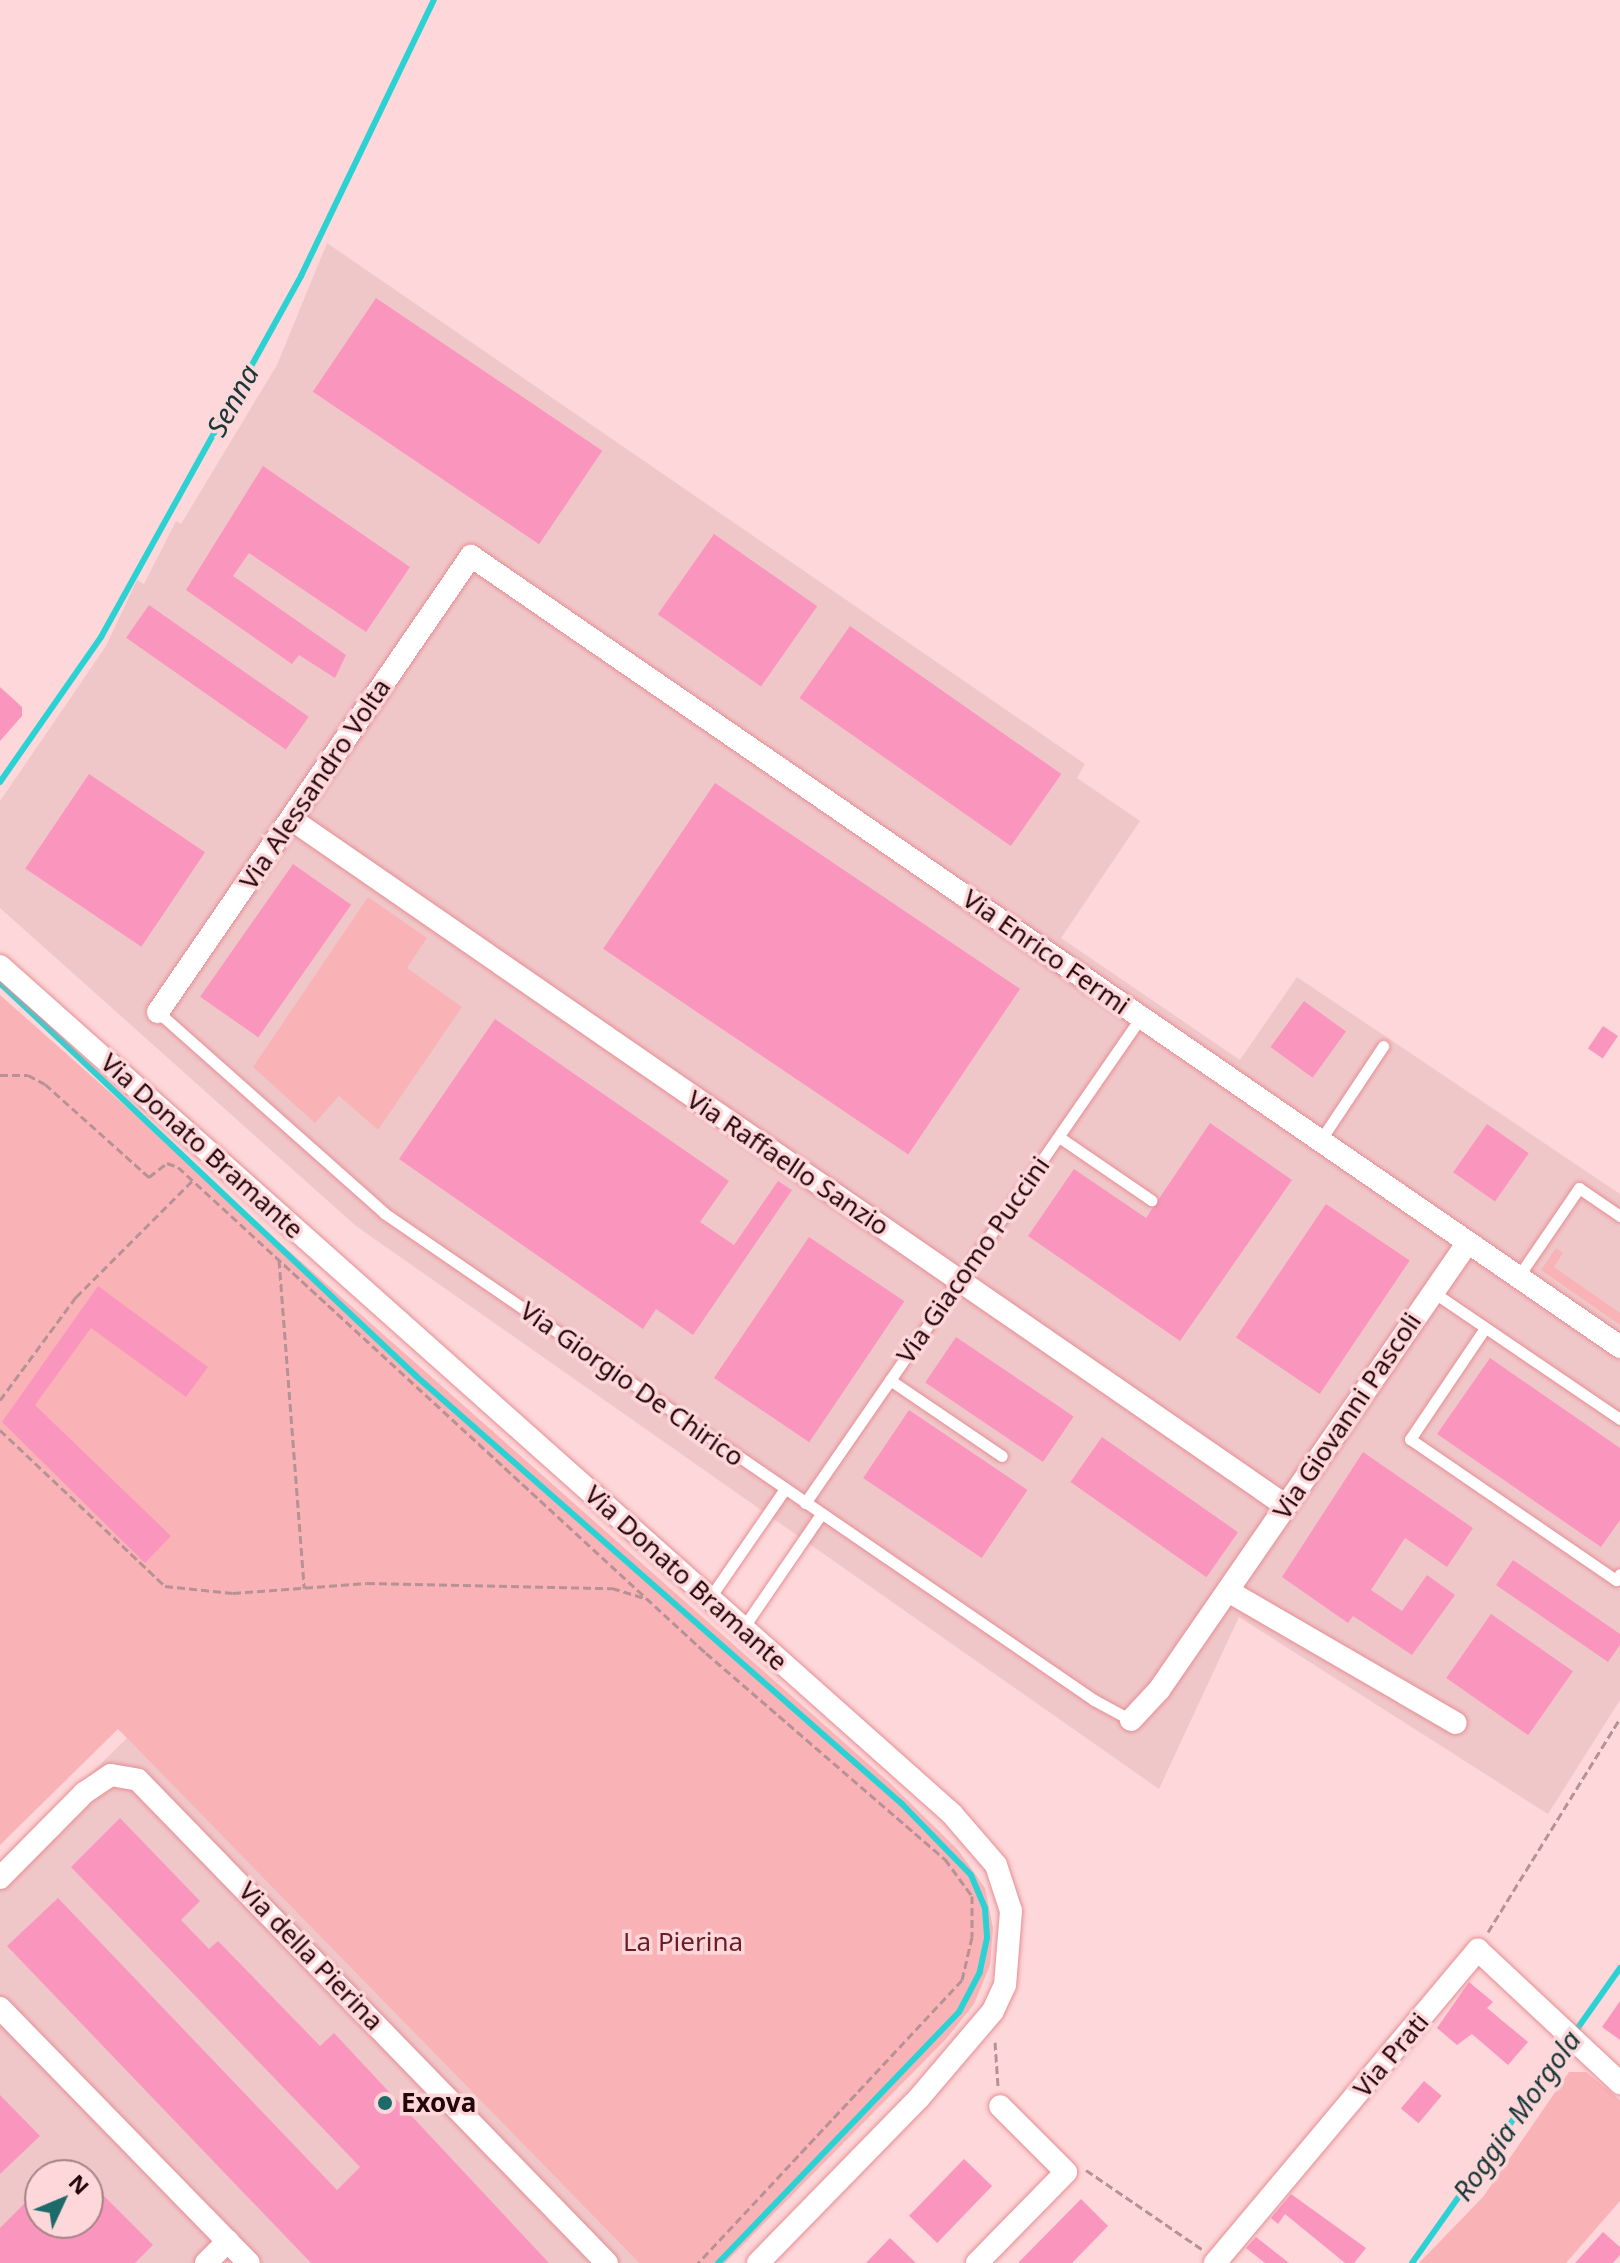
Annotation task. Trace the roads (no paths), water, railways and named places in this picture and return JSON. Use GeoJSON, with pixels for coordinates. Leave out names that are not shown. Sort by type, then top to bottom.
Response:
{"type":"FeatureCollection","features":[{"type":"Feature","properties":{"kind":"street","name":"Via Alessandro Volta"},"geometry":{"type":"LineString","coordinates":[[158,1012],[471,556]]}},
{"type":"Feature","properties":{"kind":"street","name":"Via Enrico Fermi"},"geometry":{"type":"LineString","coordinates":[[471,556],[1620,1347]]}},
{"type":"Feature","properties":{"kind":"street","name":"Via Raffaello Sanzio"},"geometry":{"type":"LineString","coordinates":[[291,819],[1286,1506]]}},
{"type":"Feature","properties":{"kind":"street","name":"Via Donato Bramante"},"geometry":{"type":"LineString","coordinates":[[0,966],[952,1814],[996,1865],[1011,1911],[1005,1985],[993,2011],[918,2099],[758,2263]]}},
{"type":"Feature","properties":{"kind":"street","name":"Via Giovanni Pascoli"},"geometry":{"type":"LineString","coordinates":[[1131,1720],[1159,1690],[1468,1242]]}},
{"type":"Feature","properties":{"kind":"street"},"geometry":{"type":"LineString","coordinates":[[1228,1591],[1456,1723]]}},
{"type":"Feature","properties":{"kind":"street","name":"Via della Pierina"},"geometry":{"type":"LineString","coordinates":[[0,1878],[84,1793],[111,1775],[138,1780],[607,2263]]}},
{"type":"Feature","properties":{"kind":"street","name":"Via Prati"},"geometry":{"type":"LineString","coordinates":[[1216,2261],[1478,1950],[1620,2083]]}},
{"type":"Feature","properties":{"kind":"street"},"geometry":{"type":"LineString","coordinates":[[0,2008],[249,2263]]}},
{"type":"Feature","properties":{"kind":"street"},"geometry":{"type":"LineString","coordinates":[[977,2263],[1066,2172],[1000,2106]]}},
{"type":"Feature","properties":{"kind":"street"},"geometry":{"type":"LineString","coordinates":[[206,2263],[228,2241]]}},
{"type":"Feature","properties":{"kind":"lane","name":"Via Giorgio De Chirico"},"geometry":{"type":"LineString","coordinates":[[158,1012],[384,1213],[1120,1718],[1131,1720]]}},
{"type":"Feature","properties":{"kind":"lane","name":"Via Giacomo Puccini"},"geometry":{"type":"LineString","coordinates":[[805,1503],[1141,1017]]}},
{"type":"Feature","properties":{"kind":"lane"},"geometry":{"type":"LineString","coordinates":[[1320,1141],[1383,1046]]}},
{"type":"Feature","properties":{"kind":"lane"},"geometry":{"type":"LineString","coordinates":[[1059,1137],[1151,1200]]}},
{"type":"Feature","properties":{"kind":"lane"},"geometry":{"type":"LineString","coordinates":[[1518,1277],[1579,1188],[1620,1216]]}},
{"type":"Feature","properties":{"kind":"lane"},"geometry":{"type":"LineString","coordinates":[[1432,1292],[1620,1419]]}},
{"type":"Feature","properties":{"kind":"lane"},"geometry":{"type":"LineString","coordinates":[[1485,1328],[1410,1439],[1616,1580],[1620,1574]]}},
{"type":"Feature","properties":{"kind":"lane"},"geometry":{"type":"LineString","coordinates":[[890,1380],[1002,1456]]}},
{"type":"Feature","properties":{"kind":"lane"},"geometry":{"type":"LineString","coordinates":[[709,1599],[785,1489]]}},
{"type":"Feature","properties":{"kind":"lane"},"geometry":{"type":"LineString","coordinates":[[743,1628],[821,1514]]}},
{"type":"Feature","properties":{"kind":"waterway","name":"Senna"},"geometry":{"type":"LineString","coordinates":[[0,782],[101,637],[301,276],[434,0]]}},
{"type":"Feature","properties":{"kind":"waterway"},"geometry":{"type":"LineString","coordinates":[[0,983],[416,1376],[902,1804],[971,1875],[985,1908],[987,1938],[980,1972],[959,2012],[718,2263]]}},
{"type":"Feature","properties":{"kind":"waterway","name":"Roggia Morgola"},"geometry":{"type":"LineString","coordinates":[[1412,2263],[1620,1968]]}},
{"type":"Feature","properties":{"kind":"place","name":"Exova"},"geometry":{"type":"Point","coordinates":[385,2103]}},
{"type":"Feature","properties":{"kind":"park label","name":"La Pierina"},"geometry":{"type":"Point","coordinates":[683,1942]}}]}
